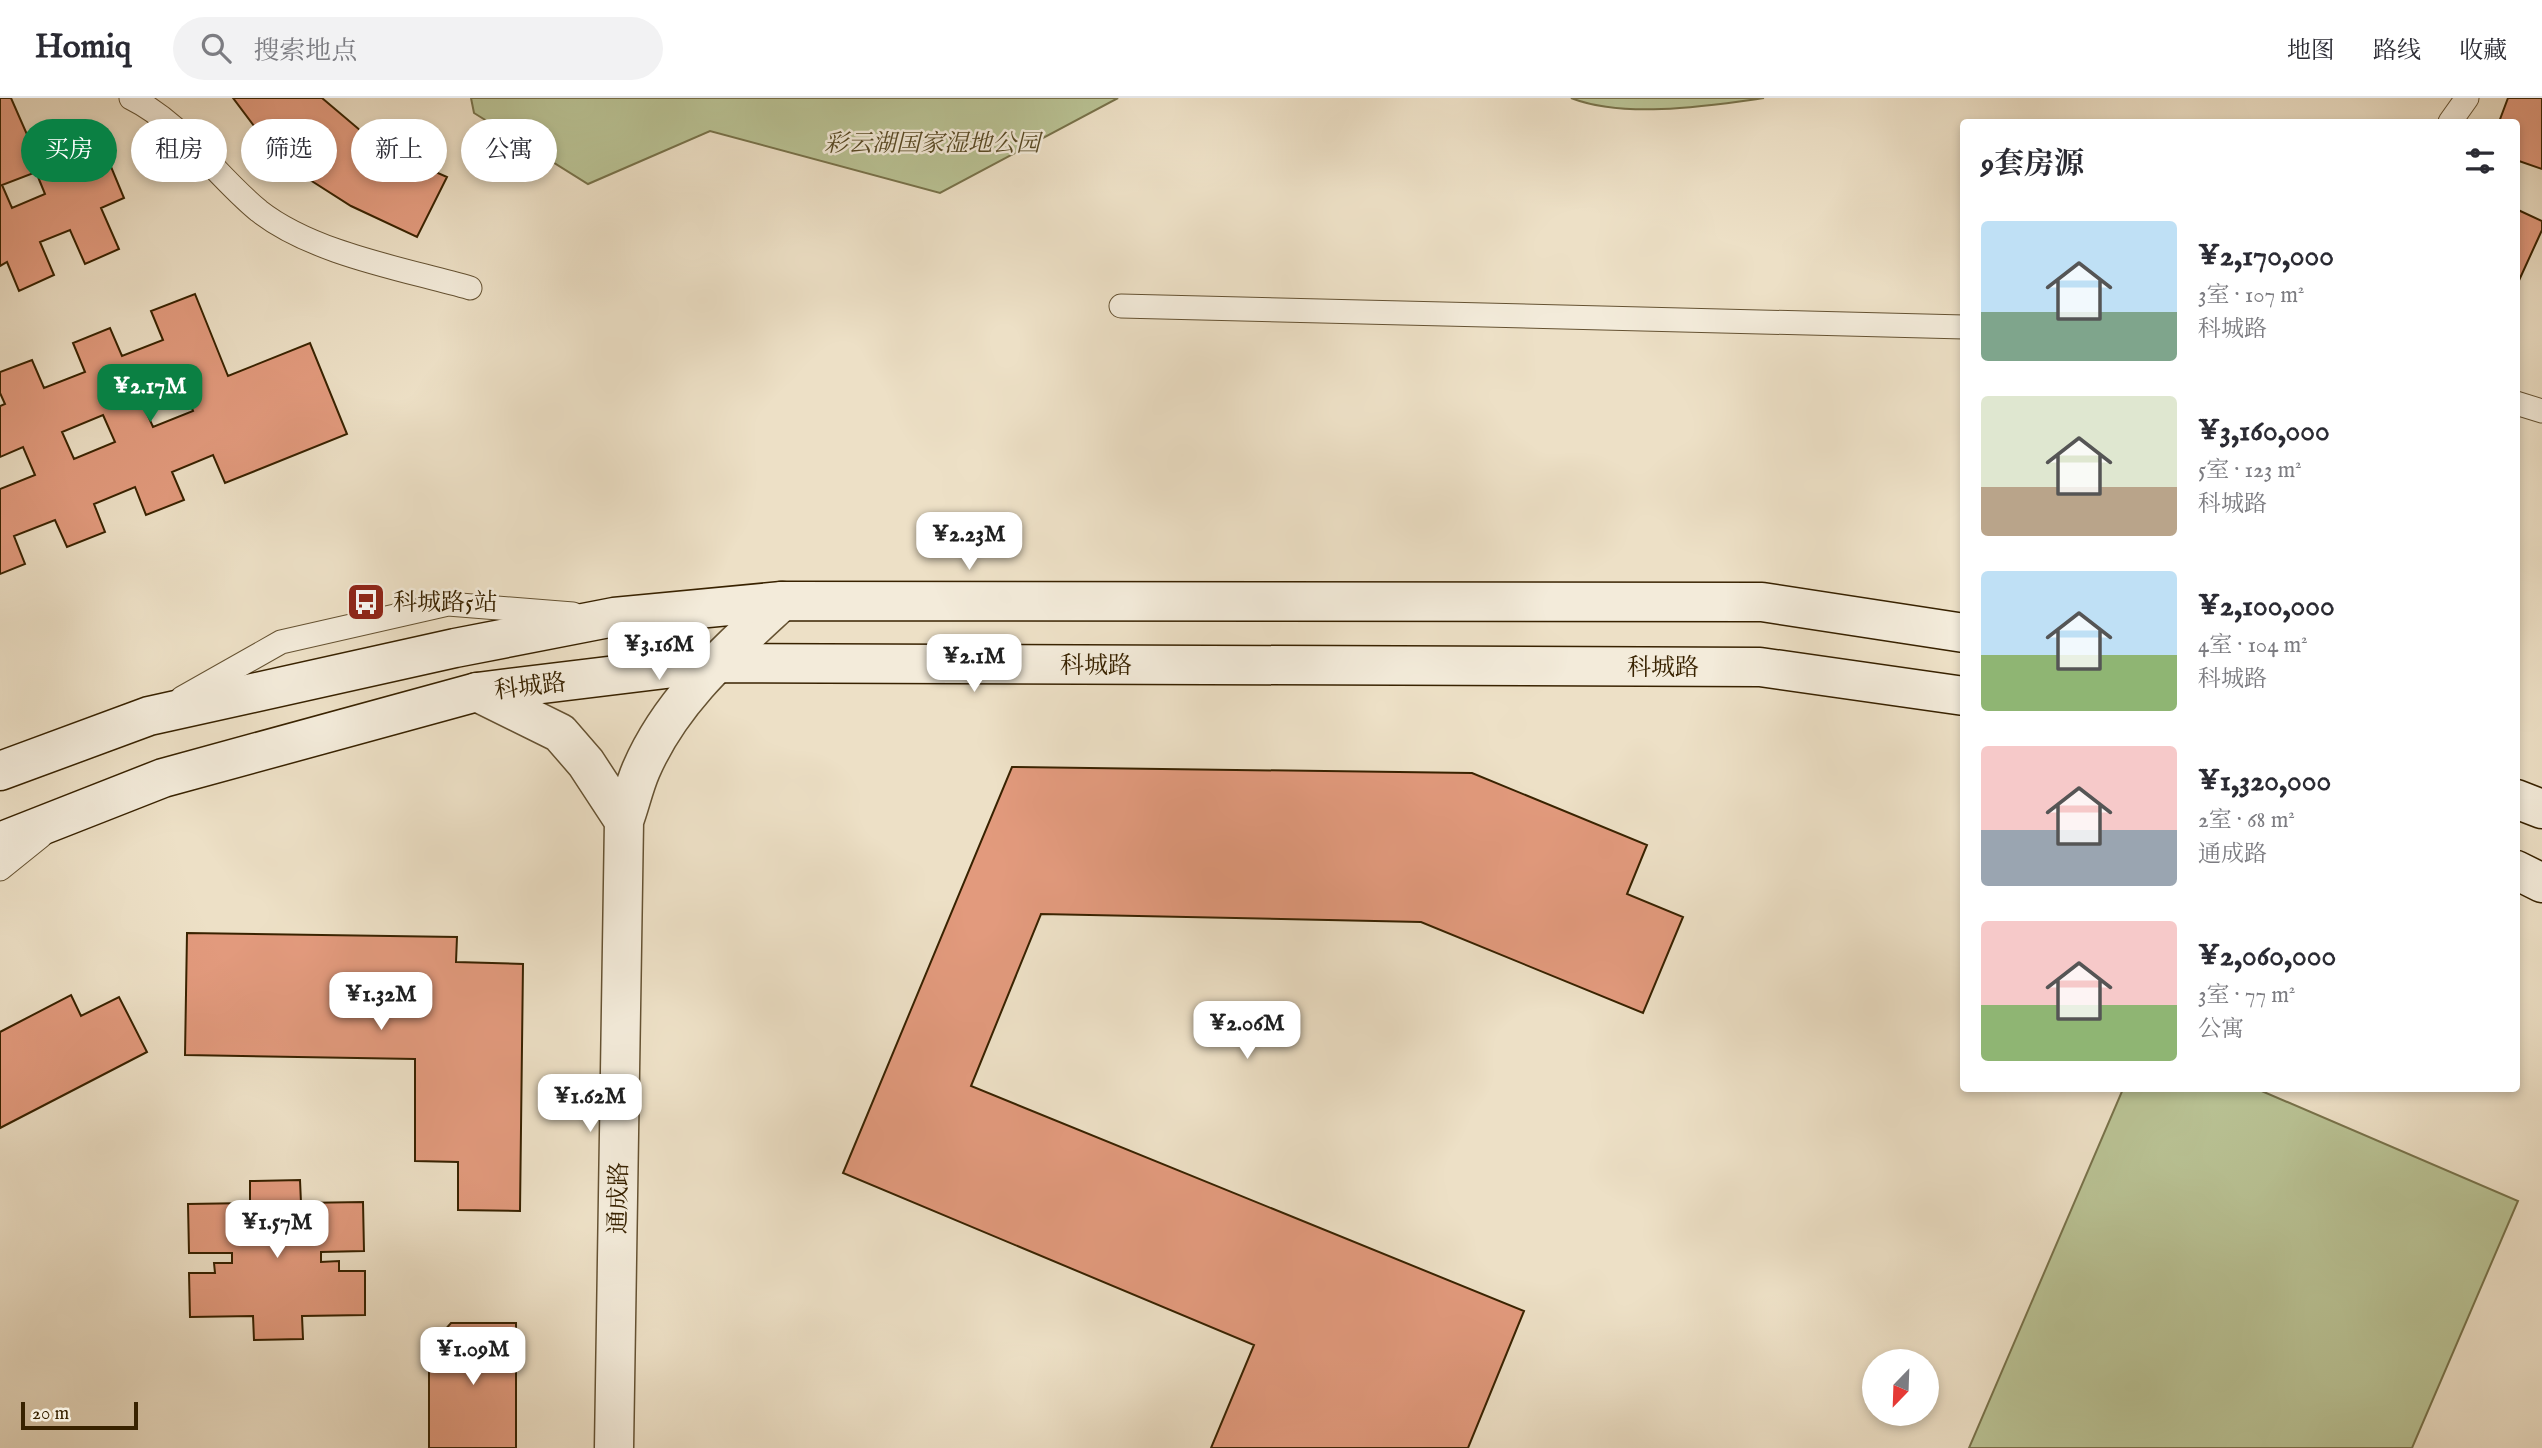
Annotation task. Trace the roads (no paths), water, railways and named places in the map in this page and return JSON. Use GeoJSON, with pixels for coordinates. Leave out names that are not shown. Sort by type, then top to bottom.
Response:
{"type":"FeatureCollection","features":[{"type":"Feature","properties":{"kind":"main road","name":"科城路"},"geometry":{"type":"LineString","coordinates":[[2,769],[149,716],[454,648],[614,617],[782,601],[1762,602],[1960,632]]}},
{"type":"Feature","properties":{"kind":"main road","name":"通成路"},"geometry":{"type":"LineString","coordinates":[[614,1448],[624,821],[641,770],[662,729],[715,663],[782,601]]}},
{"type":"Feature","properties":{"kind":"main road","name":"科城路"},"geometry":{"type":"LineString","coordinates":[[0,842],[163,778],[477,692],[715,663],[1760,667],[1960,695]]}},
{"type":"Feature","properties":{"kind":"main road"},"geometry":{"type":"LineString","coordinates":[[477,692],[560,733],[586,763],[624,821]]}},
{"type":"Feature","properties":{"kind":"main road"},"geometry":{"type":"LineString","coordinates":[[2520,801],[2542,809]]}},
{"type":"Feature","properties":{"kind":"main road"},"geometry":{"type":"LineString","coordinates":[[2520,872],[2542,883]]}},
{"type":"Feature","properties":{"kind":"lane"},"geometry":{"type":"LineString","coordinates":[[131,98],[156,111],[260,211],[294,232],[338,250],[470,288]]}},
{"type":"Feature","properties":{"kind":"lane"},"geometry":{"type":"LineString","coordinates":[[2453,119],[2467,98]]}},
{"type":"Feature","properties":{"kind":"lane"},"geometry":{"type":"LineString","coordinates":[[1121,306],[1960,327]]}},
{"type":"Feature","properties":{"kind":"lane"},"geometry":{"type":"LineString","coordinates":[[2520,404],[2542,411]]}},
{"type":"Feature","properties":{"kind":"lane"},"geometry":{"type":"LineString","coordinates":[[0,869],[66,817]]}},
{"type":"Feature","properties":{"kind":"place","name":"科城路5站"},"geometry":{"type":"Point","coordinates":[366,602]}},
{"type":"Feature","properties":{"kind":"park label","name":"彩云湖国家湿地公园"},"geometry":{"type":"Point","coordinates":[932,143]}}]}
